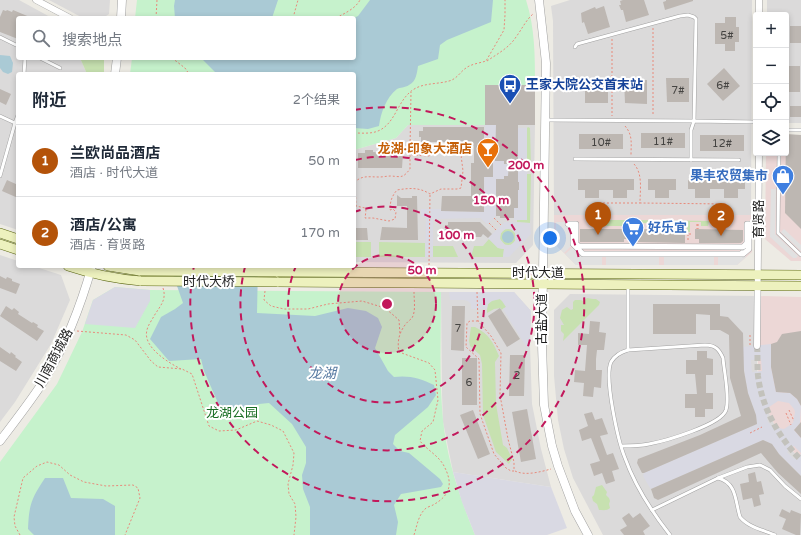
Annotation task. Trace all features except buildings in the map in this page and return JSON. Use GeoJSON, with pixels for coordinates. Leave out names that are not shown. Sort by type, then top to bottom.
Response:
{"type":"FeatureCollection","features":[{"type":"Feature","properties":{"kind":"main road"},"geometry":{"type":"LineString","coordinates":[[0,233],[16,238]]}},
{"type":"Feature","properties":{"kind":"main road"},"geometry":{"type":"LineString","coordinates":[[0,244],[16,249]]}},
{"type":"Feature","properties":{"kind":"main road"},"geometry":{"type":"LineString","coordinates":[[80,268],[91,270]]}},
{"type":"Feature","properties":{"kind":"main road","name":"时代大桥"},"geometry":{"type":"LineString","coordinates":[[121,268],[140,271],[276,272]]}},
{"type":"Feature","properties":{"kind":"main road","name":"时代大桥"},"geometry":{"type":"LineString","coordinates":[[91,270],[115,278],[141,282],[277,282]]}},
{"type":"Feature","properties":{"kind":"main road","name":"时代大道"},"geometry":{"type":"LineString","coordinates":[[276,272],[801,275]]}},
{"type":"Feature","properties":{"kind":"main road","name":"时代大道"},"geometry":{"type":"LineString","coordinates":[[277,282],[801,286]]}},
{"type":"Feature","properties":{"kind":"street"},"geometry":{"type":"LineString","coordinates":[[36,0],[66,16]]}},
{"type":"Feature","properties":{"kind":"street"},"geometry":{"type":"LineString","coordinates":[[121,16],[122,0]]}},
{"type":"Feature","properties":{"kind":"street","name":"古盐大道"},"geometry":{"type":"LineString","coordinates":[[539,0],[546,63],[542,273],[543,389],[545,414],[558,466],[575,511],[588,535]]}},
{"type":"Feature","properties":{"kind":"street"},"geometry":{"type":"LineString","coordinates":[[759,0],[759,12]]}},
{"type":"Feature","properties":{"kind":"street"},"geometry":{"type":"LineString","coordinates":[[115,72],[117,60]]}},
{"type":"Feature","properties":{"kind":"street","name":"育贤路"},"geometry":{"type":"LineString","coordinates":[[757,346],[759,286],[759,156]]}},
{"type":"Feature","properties":{"kind":"street"},"geometry":{"type":"LineString","coordinates":[[569,224],[576,224],[576,244],[579,246],[743,247],[747,243],[747,224],[749,224],[749,249],[743,254],[582,254],[573,244],[573,227],[569,224]]}},
{"type":"Feature","properties":{"kind":"street","name":"川南商城路"},"geometry":{"type":"LineString","coordinates":[[0,441],[45,378],[79,309],[91,270]]}},
{"type":"Feature","properties":{"kind":"lane"},"geometry":{"type":"LineString","coordinates":[[575,47],[577,44],[653,23],[688,15],[694,17],[696,19],[694,121],[691,130],[691,160]]}},
{"type":"Feature","properties":{"kind":"lane"},"geometry":{"type":"LineString","coordinates":[[0,37],[16,45]]}},
{"type":"Feature","properties":{"kind":"lane"},"geometry":{"type":"LineString","coordinates":[[24,72],[26,60]]}},
{"type":"Feature","properties":{"kind":"lane"},"geometry":{"type":"LineString","coordinates":[[44,60],[60,68]]}},
{"type":"Feature","properties":{"kind":"lane"},"geometry":{"type":"LineString","coordinates":[[0,116],[15,123],[0,176]]}},
{"type":"Feature","properties":{"kind":"lane"},"geometry":{"type":"LineString","coordinates":[[546,120],[753,122]]}},
{"type":"Feature","properties":{"kind":"lane"},"geometry":{"type":"LineString","coordinates":[[789,130],[801,130]]}},
{"type":"Feature","properties":{"kind":"lane"},"geometry":{"type":"LineString","coordinates":[[779,156],[778,233],[801,255]]}},
{"type":"Feature","properties":{"kind":"lane"},"geometry":{"type":"LineString","coordinates":[[575,159],[739,160]]}},
{"type":"Feature","properties":{"kind":"lane"},"geometry":{"type":"LineString","coordinates":[[628,285],[628,350]]}},
{"type":"Feature","properties":{"kind":"lane"},"geometry":{"type":"LineString","coordinates":[[622,446],[651,444],[685,434],[720,418],[724,414],[728,400],[721,352],[711,345],[628,350],[623,351],[616,356],[611,363],[612,403],[622,446],[625,458],[652,510],[670,535]]}},
{"type":"Feature","properties":{"kind":"lane"},"geometry":{"type":"LineString","coordinates":[[652,510],[718,478],[747,467],[760,465],[770,470],[785,486],[801,499]]}},
{"type":"Feature","properties":{"kind":"lane"},"geometry":{"type":"LineString","coordinates":[[718,478],[725,480],[731,485],[740,517],[749,524],[775,535]]}},
{"type":"Feature","properties":{"kind":"path"},"geometry":{"type":"LineString","coordinates":[[156,16],[157,0]]}},
{"type":"Feature","properties":{"kind":"path"},"geometry":{"type":"LineString","coordinates":[[294,16],[298,0]]}},
{"type":"Feature","properties":{"kind":"path"},"geometry":{"type":"LineString","coordinates":[[340,16],[358,5],[360,0]]}},
{"type":"Feature","properties":{"kind":"path"},"geometry":{"type":"LineString","coordinates":[[486,61],[504,30],[506,15],[505,0]]}},
{"type":"Feature","properties":{"kind":"path"},"geometry":{"type":"LineString","coordinates":[[356,133],[379,131],[394,116],[401,101],[407,94],[417,88],[450,81],[460,75],[466,68],[486,61],[508,47],[531,16],[541,9]]}},
{"type":"Feature","properties":{"kind":"path"},"geometry":{"type":"LineString","coordinates":[[653,23],[653,120]]}},
{"type":"Feature","properties":{"kind":"path"},"geometry":{"type":"LineString","coordinates":[[612,35],[612,120]]}},
{"type":"Feature","properties":{"kind":"path"},"geometry":{"type":"LineString","coordinates":[[175,60],[188,72]]}},
{"type":"Feature","properties":{"kind":"path"},"geometry":{"type":"LineString","coordinates":[[410,149],[411,92]]}},
{"type":"Feature","properties":{"kind":"path"},"geometry":{"type":"LineString","coordinates":[[622,120],[630,132],[631,159],[640,173],[640,204]]}},
{"type":"Feature","properties":{"kind":"path"},"geometry":{"type":"LineString","coordinates":[[356,181],[366,176],[391,176],[398,178],[403,176],[410,169],[410,155],[428,156],[444,148],[453,149],[461,155],[463,163],[461,188],[441,189],[430,194]]}},
{"type":"Feature","properties":{"kind":"path"},"geometry":{"type":"LineString","coordinates":[[356,206],[365,208],[366,219],[373,218],[389,221],[395,219],[396,212],[393,209],[390,210],[390,204],[391,199],[398,190],[409,187],[420,189],[430,194]]}},
{"type":"Feature","properties":{"kind":"path"},"geometry":{"type":"LineString","coordinates":[[429,273],[430,194]]}},
{"type":"Feature","properties":{"kind":"path"},"geometry":{"type":"LineString","coordinates":[[599,203],[728,204]]}},
{"type":"Feature","properties":{"kind":"path"},"geometry":{"type":"LineString","coordinates":[[494,218],[501,225]]}},
{"type":"Feature","properties":{"kind":"path"},"geometry":{"type":"LineString","coordinates":[[596,220],[596,224],[599,224],[598,229]]}},
{"type":"Feature","properties":{"kind":"path"},"geometry":{"type":"LineString","coordinates":[[489,223],[496,230]]}},
{"type":"Feature","properties":{"kind":"path"},"geometry":{"type":"LineString","coordinates":[[625,224],[625,229]]}},
{"type":"Feature","properties":{"kind":"path"},"geometry":{"type":"LineString","coordinates":[[697,224],[697,230]]}},
{"type":"Feature","properties":{"kind":"path"},"geometry":{"type":"LineString","coordinates":[[725,224],[725,230]]}},
{"type":"Feature","properties":{"kind":"path"},"geometry":{"type":"LineString","coordinates":[[632,233],[638,233]]}},
{"type":"Feature","properties":{"kind":"path"},"geometry":{"type":"LineString","coordinates":[[685,234],[691,234]]}},
{"type":"Feature","properties":{"kind":"path"},"geometry":{"type":"LineString","coordinates":[[414,283],[414,310],[412,317],[406,324],[397,344],[399,352],[429,363],[435,370],[438,400],[433,422],[422,431],[420,441],[425,448],[441,461],[450,481],[449,490],[444,497],[426,508],[419,517],[414,535]]}},
{"type":"Feature","properties":{"kind":"path"},"geometry":{"type":"LineString","coordinates":[[477,284],[478,321],[491,336],[501,353],[500,395],[514,462],[514,471]]}},
{"type":"Feature","properties":{"kind":"path"},"geometry":{"type":"LineString","coordinates":[[162,288],[165,295],[163,304],[146,331],[149,344],[167,362],[192,374],[209,426],[219,430],[236,430],[257,421],[283,430],[294,454],[293,466],[288,484],[289,494],[295,504],[296,517],[294,535]]}},
{"type":"Feature","properties":{"kind":"path"},"geometry":{"type":"LineString","coordinates":[[264,300],[271,306],[284,309],[308,309],[328,304],[362,301],[385,308],[399,320],[400,335]]}},
{"type":"Feature","properties":{"kind":"path"},"geometry":{"type":"LineString","coordinates":[[478,321],[470,321],[467,323],[466,347],[479,359],[480,414],[494,454],[506,468],[511,471],[523,473],[543,471],[558,466]]}},
{"type":"Feature","properties":{"kind":"path"},"geometry":{"type":"LineString","coordinates":[[70,329],[82,332],[126,335],[135,340],[151,361],[158,367],[182,369]]}},
{"type":"Feature","properties":{"kind":"path"},"geometry":{"type":"LineString","coordinates":[[750,335],[750,347]]}},
{"type":"Feature","properties":{"kind":"path"},"geometry":{"type":"LineString","coordinates":[[789,410],[794,421]]}},
{"type":"Feature","properties":{"kind":"path"},"geometry":{"type":"LineString","coordinates":[[786,413],[791,425]]}},
{"type":"Feature","properties":{"kind":"path"},"geometry":{"type":"LineString","coordinates":[[750,433],[762,427]]}},
{"type":"Feature","properties":{"kind":"path"},"geometry":{"type":"LineString","coordinates":[[20,535],[15,526],[14,517],[24,478],[37,466],[47,462],[59,465],[70,475],[84,482],[106,486],[132,485],[138,488],[140,498],[125,535]]}},
{"type":"Feature","properties":{"kind":"shaded area"},"geometry":{"type":"Polygon","coordinates":[[[0,0],[19,0],[48,16],[16,16],[16,60],[81,60],[86,72],[16,72],[16,229],[0,224],[0,0]]]}},
{"type":"Feature","properties":{"kind":"shaded area"},"geometry":{"type":"Polygon","coordinates":[[[49,0],[110,0],[109,14],[106,16],[79,16],[49,0]]]}},
{"type":"Feature","properties":{"kind":"shaded area"},"geometry":{"type":"Polygon","coordinates":[[[570,0],[752,0],[751,215],[554,215],[553,21],[551,6],[570,0]]]}},
{"type":"Feature","properties":{"kind":"shaded area"},"geometry":{"type":"Polygon","coordinates":[[[767,0],[801,0],[801,123],[789,123],[789,12],[767,12],[767,0]]]}},
{"type":"Feature","properties":{"kind":"shaded area"},"geometry":{"type":"Polygon","coordinates":[[[408,125],[535,125],[533,245],[516,263],[356,262],[356,149],[396,138],[408,125]]]}},
{"type":"Feature","properties":{"kind":"shaded area"},"geometry":{"type":"Polygon","coordinates":[[[485,125],[505,125],[505,131],[496,131],[495,160],[504,161],[504,164],[508,164],[510,174],[508,174],[508,176],[504,176],[504,179],[496,179],[496,216],[487,224],[480,218],[434,219],[433,257],[425,257],[426,217],[421,217],[421,209],[484,212],[485,125]]]}},
{"type":"Feature","properties":{"kind":"shaded area"},"geometry":{"type":"Polygon","coordinates":[[[515,128],[527,128],[527,220],[514,220],[514,208],[518,208],[519,190],[519,182],[517,182],[515,128]]]}},
{"type":"Feature","properties":{"kind":"shaded area","name":"果丰农贸集市"},"geometry":{"type":"Polygon","coordinates":[[[789,135],[801,135],[801,261],[791,261],[765,239],[766,156],[789,156],[789,135]]]}},
{"type":"Feature","properties":{"kind":"shaded area"},"geometry":{"type":"Polygon","coordinates":[[[771,189],[776,189],[775,234],[798,256],[796,258],[793,258],[770,237],[771,189]]]}},
{"type":"Feature","properties":{"kind":"shaded area"},"geometry":{"type":"Polygon","coordinates":[[[554,215],[751,215],[752,252],[737,265],[576,265],[554,243],[554,215]]]}},
{"type":"Feature","properties":{"kind":"shaded area"},"geometry":{"type":"Polygon","coordinates":[[[505,222],[530,223],[531,234],[509,257],[503,257],[504,249],[498,248],[488,238],[505,222]],[[505,229],[501,233],[500,239],[505,245],[511,245],[515,241],[515,233],[511,229],[505,229]]]}},
{"type":"Feature","properties":{"kind":"shaded area"},"geometry":{"type":"Polygon","coordinates":[[[556,222],[566,222],[573,227],[573,244],[564,253],[556,245],[556,222]]]}},
{"type":"Feature","properties":{"kind":"shaded area"},"geometry":{"type":"Polygon","coordinates":[[[784,229],[801,245],[801,251],[781,232],[784,229]]]}},
{"type":"Feature","properties":{"kind":"shaded area"},"geometry":{"type":"Polygon","coordinates":[[[574,246],[583,254],[602,254],[602,265],[576,265],[565,254],[574,246]]]}},
{"type":"Feature","properties":{"kind":"shaded area"},"geometry":{"type":"Polygon","coordinates":[[[742,253],[746,257],[737,265],[718,265],[718,254],[742,253]]]}},
{"type":"Feature","properties":{"kind":"shaded area"},"geometry":{"type":"Polygon","coordinates":[[[606,254],[659,254],[659,265],[606,265],[606,254]]]}},
{"type":"Feature","properties":{"kind":"shaded area"},"geometry":{"type":"Polygon","coordinates":[[[664,254],[714,254],[714,265],[664,265],[664,254]]]}},
{"type":"Feature","properties":{"kind":"shaded area"},"geometry":{"type":"Polygon","coordinates":[[[0,255],[16,260],[16,268],[39,268],[61,275],[70,300],[51,344],[15,402],[0,422],[0,255]]]}},
{"type":"Feature","properties":{"kind":"shaded area"},"geometry":{"type":"Polygon","coordinates":[[[115,287],[150,290],[150,301],[135,328],[85,324],[93,300],[115,287]]]}},
{"type":"Feature","properties":{"kind":"shaded area"},"geometry":{"type":"Polygon","coordinates":[[[441,292],[514,292],[531,311],[530,346],[532,404],[541,449],[551,487],[453,472],[443,422],[441,292]]]}},
{"type":"Feature","properties":{"kind":"shaded area"},"geometry":{"type":"Polygon","coordinates":[[[449,292],[514,292],[531,311],[530,346],[527,348],[503,309],[506,307],[500,299],[492,301],[488,304],[487,309],[471,309],[471,304],[468,301],[450,300],[449,292]]]}},
{"type":"Feature","properties":{"kind":"shaded area"},"geometry":{"type":"Polygon","coordinates":[[[570,294],[758,296],[757,368],[759,384],[763,400],[777,430],[784,441],[801,460],[801,535],[603,535],[573,478],[564,449],[558,420],[554,376],[554,310],[570,294]]]}},
{"type":"Feature","properties":{"kind":"shaded area"},"geometry":{"type":"Polygon","coordinates":[[[758,296],[801,297],[801,460],[784,441],[777,430],[763,400],[759,384],[758,367],[758,296]]]}},
{"type":"Feature","properties":{"kind":"shaded area"},"geometry":{"type":"Polygon","coordinates":[[[771,344],[771,367],[776,392],[790,393],[797,399],[801,406],[800,423],[794,430],[801,438],[801,453],[794,446],[787,452],[794,459],[801,454],[801,476],[779,454],[772,444],[763,440],[651,489],[643,476],[644,473],[757,424],[756,415],[748,393],[746,382],[743,363],[743,347],[771,344]],[[761,359],[751,360],[752,372],[762,371],[761,359]],[[778,401],[769,407],[767,418],[768,422],[773,427],[784,429],[793,423],[795,412],[789,403],[778,401]]]}},
{"type":"Feature","properties":{"kind":"shaded area"},"geometry":{"type":"Polygon","coordinates":[[[453,472],[551,487],[567,528],[547,535],[475,535],[462,502],[453,472]]]}},
{"type":"Feature","properties":{"kind":"green space"},"geometry":{"type":"Polygon","coordinates":[[[137,0],[526,0],[533,32],[535,53],[535,85],[485,85],[485,125],[408,125],[396,138],[356,149],[356,72],[130,72],[132,60],[356,60],[356,16],[135,16],[137,0]]]}},
{"type":"Feature","properties":{"kind":"green space"},"geometry":{"type":"Polygon","coordinates":[[[81,60],[104,60],[104,72],[86,72],[81,60]]]}},
{"type":"Feature","properties":{"kind":"green space"},"geometry":{"type":"Polygon","coordinates":[[[528,127],[530,128],[531,166],[527,166],[528,127]]]}},
{"type":"Feature","properties":{"kind":"green space"},"geometry":{"type":"Polygon","coordinates":[[[527,174],[531,174],[530,223],[517,222],[517,220],[527,220],[527,174]]]}},
{"type":"Feature","properties":{"kind":"green space"},"geometry":{"type":"Polygon","coordinates":[[[597,220],[636,220],[636,229],[632,229],[632,224],[630,224],[630,222],[623,222],[623,226],[601,226],[601,222],[597,222],[597,220]]]}},
{"type":"Feature","properties":{"kind":"green space"},"geometry":{"type":"Polygon","coordinates":[[[638,220],[709,221],[708,226],[701,226],[701,222],[690,222],[690,232],[687,232],[687,224],[638,223],[638,220]]]}},
{"type":"Feature","properties":{"kind":"green space"},"geometry":{"type":"Polygon","coordinates":[[[505,229],[511,229],[516,234],[514,243],[511,245],[505,245],[500,240],[500,234],[505,229]]]}},
{"type":"Feature","properties":{"kind":"green space"},"geometry":{"type":"Polygon","coordinates":[[[489,239],[498,248],[504,249],[503,257],[471,257],[474,246],[483,246],[489,239]]]}},
{"type":"Feature","properties":{"kind":"green space"},"geometry":{"type":"Polygon","coordinates":[[[356,242],[371,242],[371,257],[356,257],[356,242]]]}},
{"type":"Feature","properties":{"kind":"green space"},"geometry":{"type":"Polygon","coordinates":[[[379,242],[425,243],[425,257],[379,257],[379,242]]]}},
{"type":"Feature","properties":{"kind":"green space"},"geometry":{"type":"Polygon","coordinates":[[[433,246],[453,246],[458,257],[433,257],[433,246]]]}},
{"type":"Feature","properties":{"kind":"green space","name":"龙湖公园"},"geometry":{"type":"Polygon","coordinates":[[[115,287],[150,290],[441,292],[440,356],[445,435],[455,479],[475,535],[0,535],[0,462],[57,384],[82,332],[93,300],[115,287]]]}},
{"type":"Feature","properties":{"kind":"green space"},"geometry":{"type":"Polygon","coordinates":[[[587,298],[596,299],[600,302],[599,305],[563,341],[564,334],[561,331],[561,325],[564,325],[560,318],[562,310],[567,307],[571,310],[573,309],[573,302],[575,300],[583,301],[587,298]]]}},
{"type":"Feature","properties":{"kind":"green space"},"geometry":{"type":"Polygon","coordinates":[[[500,299],[505,303],[506,307],[501,310],[501,308],[494,309],[487,313],[489,303],[493,300],[500,299]]]}},
{"type":"Feature","properties":{"kind":"green space"},"geometry":{"type":"Polygon","coordinates":[[[471,327],[475,327],[487,336],[499,356],[495,362],[496,404],[503,445],[507,448],[512,459],[509,464],[496,452],[483,415],[482,364],[480,355],[470,346],[469,341],[471,327]]]}},
{"type":"Feature","properties":{"kind":"green space"},"geometry":{"type":"Polygon","coordinates":[[[602,485],[607,492],[606,495],[610,501],[610,508],[606,510],[599,510],[592,497],[596,487],[602,485]]]}},
{"type":"Feature","properties":{"kind":"water"},"geometry":{"type":"Polygon","coordinates":[[[175,0],[278,0],[273,16],[175,16],[175,0]]]}},
{"type":"Feature","properties":{"kind":"water"},"geometry":{"type":"Polygon","coordinates":[[[370,0],[493,0],[491,22],[447,40],[440,45],[438,59],[418,66],[416,77],[413,82],[407,86],[397,89],[387,101],[379,126],[368,129],[356,128],[356,72],[215,72],[203,60],[356,60],[356,17],[370,0]]]}},
{"type":"Feature","properties":{"kind":"water"},"geometry":{"type":"Polygon","coordinates":[[[0,55],[10,56],[13,63],[12,72],[8,74],[3,72],[0,68],[0,55]]]}},
{"type":"Feature","properties":{"kind":"water"},"geometry":{"type":"Polygon","coordinates":[[[508,231],[512,233],[514,237],[512,241],[508,243],[504,241],[502,237],[504,233],[508,231]]]}},
{"type":"Feature","properties":{"kind":"water","name":"龙湖"},"geometry":{"type":"Polygon","coordinates":[[[171,268],[258,268],[257,313],[315,316],[348,308],[366,311],[378,318],[382,327],[375,348],[388,371],[394,377],[404,376],[414,378],[434,385],[436,395],[428,407],[395,435],[393,444],[400,451],[409,453],[440,479],[443,484],[441,487],[401,494],[394,505],[398,522],[396,535],[310,535],[310,507],[303,489],[302,475],[306,463],[306,447],[292,424],[269,403],[259,404],[231,415],[222,412],[204,371],[201,359],[169,361],[150,339],[161,317],[183,303],[171,268]]]}},
{"type":"Feature","properties":{"kind":"water"},"geometry":{"type":"Polygon","coordinates":[[[45,478],[63,478],[71,498],[103,499],[115,506],[115,535],[34,535],[28,529],[30,508],[37,491],[45,478]]]}},
{"type":"Feature","properties":{"kind":"tunnel"},"geometry":{"type":"LineString","coordinates":[[757,346],[758,376],[763,400],[779,432],[801,460]]}},
{"type":"Feature","properties":{"kind":"place","name":"王家大院公交首末站"},"geometry":{"type":"Point","coordinates":[510,104]}},
{"type":"Feature","properties":{"kind":"place","name":"龙湖·印象大酒店"},"geometry":{"type":"Point","coordinates":[488,168]}},
{"type":"Feature","properties":{"kind":"place","name":"果丰农贸集市"},"geometry":{"type":"Point","coordinates":[783,196]}},
{"type":"Feature","properties":{"kind":"place","name":"兰欧尚品酒店"},"geometry":{"type":"Point","coordinates":[598,235]}},
{"type":"Feature","properties":{"kind":"place","name":"酒店/公寓"},"geometry":{"type":"Point","coordinates":[721,236]}},
{"type":"Feature","properties":{"kind":"place","name":"好乐宜"},"geometry":{"type":"Point","coordinates":[633,248]}}]}
